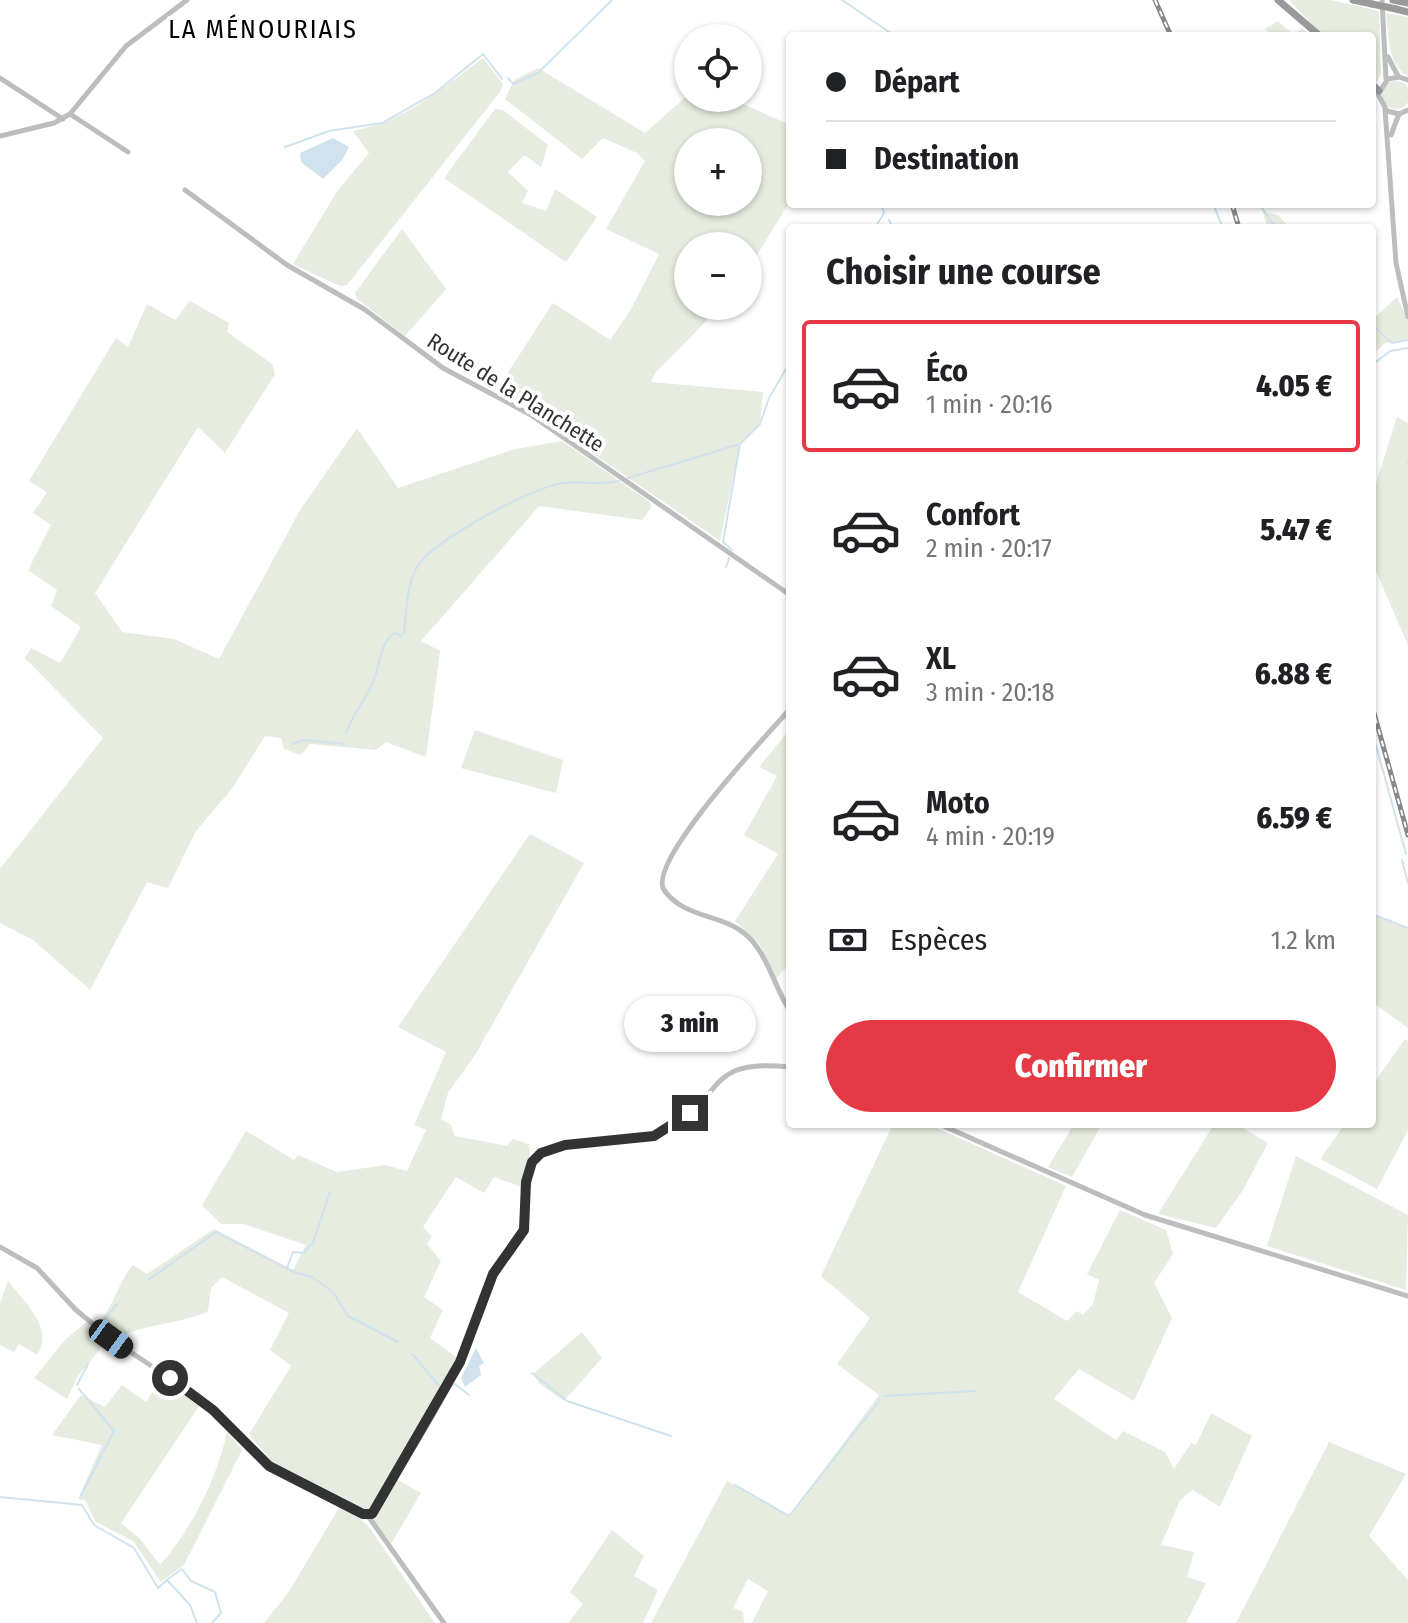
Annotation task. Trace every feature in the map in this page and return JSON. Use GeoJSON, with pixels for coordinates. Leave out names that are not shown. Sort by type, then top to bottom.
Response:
{"type":"FeatureCollection","features":[{"type":"Feature","properties":{"kind":"highway"},"geometry":{"type":"LineString","coordinates":[[1278,0],[1315,32]]}},
{"type":"Feature","properties":{"kind":"highway"},"geometry":{"type":"LineString","coordinates":[[1353,0],[1372,4],[1408,3]]}},
{"type":"Feature","properties":{"kind":"highway"},"geometry":{"type":"LineString","coordinates":[[1395,3],[1408,12]]}},
{"type":"Feature","properties":{"kind":"highway"},"geometry":{"type":"LineString","coordinates":[[1376,88],[1379,91]]}},
{"type":"Feature","properties":{"kind":"street"},"geometry":{"type":"LineString","coordinates":[[0,136],[63,119],[70,114],[126,46],[187,0]]}},
{"type":"Feature","properties":{"kind":"street"},"geometry":{"type":"LineString","coordinates":[[1382,0],[1386,80],[1379,91],[1379,100],[1385,109],[1390,140],[1395,255],[1408,317]]}},
{"type":"Feature","properties":{"kind":"street"},"geometry":{"type":"LineString","coordinates":[[1386,53],[1399,77]]}},
{"type":"Feature","properties":{"kind":"street"},"geometry":{"type":"LineString","coordinates":[[1386,80],[1399,77],[1408,80]]}},
{"type":"Feature","properties":{"kind":"street"},"geometry":{"type":"LineString","coordinates":[[0,78],[63,119]]}},
{"type":"Feature","properties":{"kind":"street"},"geometry":{"type":"LineString","coordinates":[[1385,109],[1399,114],[1408,110]]}},
{"type":"Feature","properties":{"kind":"street"},"geometry":{"type":"LineString","coordinates":[[70,114],[128,152]]}},
{"type":"Feature","properties":{"kind":"street"},"geometry":{"type":"LineString","coordinates":[[1390,140],[1399,114]]}},
{"type":"Feature","properties":{"kind":"street","name":"Route de la Planchette"},"geometry":{"type":"LineString","coordinates":[[185,190],[287,265],[364,309],[443,368],[531,415],[786,592]]}},
{"type":"Feature","properties":{"kind":"street"},"geometry":{"type":"LineString","coordinates":[[786,714],[712,798],[667,861],[661,877],[664,889],[676,901],[695,914],[738,929],[754,943],[786,1003]]}},
{"type":"Feature","properties":{"kind":"street"},"geometry":{"type":"LineString","coordinates":[[368,1516],[376,1511],[460,1362],[493,1274],[524,1230],[528,1172],[536,1157],[565,1145],[654,1136],[678,1123],[729,1071],[752,1065],[786,1067]]}},
{"type":"Feature","properties":{"kind":"street"},"geometry":{"type":"LineString","coordinates":[[948,1128],[1145,1215],[1408,1296]]}},
{"type":"Feature","properties":{"kind":"street"},"geometry":{"type":"LineString","coordinates":[[0,1247],[37,1268],[76,1310],[111,1339],[201,1399],[262,1461],[368,1516],[444,1623]]}},
{"type":"Feature","properties":{"kind":"shaded area"},"geometry":{"type":"Polygon","coordinates":[[[1289,0],[1331,0],[1379,11],[1381,73],[1376,83],[1376,32],[1319,32],[1289,0]]]}},
{"type":"Feature","properties":{"kind":"shaded area"},"geometry":{"type":"Polygon","coordinates":[[[1386,13],[1408,17],[1408,76],[1393,57],[1386,13]]]}},
{"type":"Feature","properties":{"kind":"shaded area"},"geometry":{"type":"Polygon","coordinates":[[[1278,21],[1291,32],[1269,32],[1264,29],[1278,21]]]}},
{"type":"Feature","properties":{"kind":"shaded area"},"geometry":{"type":"Polygon","coordinates":[[[483,58],[503,84],[500,92],[347,285],[340,286],[293,264],[338,190],[369,153],[353,131],[406,112],[483,58]]]}},
{"type":"Feature","properties":{"kind":"shaded area"},"geometry":{"type":"Polygon","coordinates":[[[538,68],[645,133],[674,107],[674,112],[761,112],[786,123],[786,208],[762,247],[762,232],[674,232],[674,320],[707,320],[655,373],[651,382],[763,392],[760,424],[740,444],[720,541],[498,388],[553,303],[610,340],[630,311],[659,254],[606,229],[645,161],[637,153],[603,138],[582,159],[505,99],[514,80],[538,68]]]}},
{"type":"Feature","properties":{"kind":"shaded area"},"geometry":{"type":"Polygon","coordinates":[[[1396,81],[1406,85],[1409,100],[1406,105],[1396,109],[1386,105],[1382,95],[1386,85],[1396,81]]]}},
{"type":"Feature","properties":{"kind":"shaded area"},"geometry":{"type":"Polygon","coordinates":[[[495,109],[503,110],[548,145],[541,167],[524,155],[508,172],[528,191],[522,203],[546,211],[555,189],[597,217],[566,262],[444,178],[495,109]]]}},
{"type":"Feature","properties":{"kind":"shaded area"},"geometry":{"type":"Polygon","coordinates":[[[1263,212],[1278,215],[1286,224],[1266,224],[1263,212]]]}},
{"type":"Feature","properties":{"kind":"shaded area"},"geometry":{"type":"Polygon","coordinates":[[[402,229],[446,289],[405,336],[357,299],[355,293],[402,229]]]}},
{"type":"Feature","properties":{"kind":"shaded area"},"geometry":{"type":"Polygon","coordinates":[[[1397,297],[1408,321],[1408,340],[1385,343],[1376,351],[1376,316],[1397,297]]]}},
{"type":"Feature","properties":{"kind":"shaded area"},"geometry":{"type":"Polygon","coordinates":[[[190,301],[229,323],[227,332],[272,364],[275,374],[225,453],[198,427],[95,593],[122,632],[174,639],[219,659],[299,512],[357,428],[398,488],[515,449],[562,441],[650,502],[651,508],[642,520],[539,506],[421,641],[440,651],[426,757],[386,742],[376,750],[310,744],[301,755],[284,749],[281,738],[265,736],[231,790],[196,831],[168,888],[147,882],[90,990],[33,940],[0,923],[0,869],[103,738],[25,658],[31,648],[60,663],[81,627],[51,606],[57,590],[28,570],[51,525],[33,513],[47,492],[29,481],[116,338],[128,347],[147,304],[175,320],[190,301]]]}},
{"type":"Feature","properties":{"kind":"shaded area"},"geometry":{"type":"Polygon","coordinates":[[[1397,417],[1408,423],[1408,645],[1376,571],[1376,483],[1397,417]]]}},
{"type":"Feature","properties":{"kind":"shaded area"},"geometry":{"type":"Polygon","coordinates":[[[475,730],[563,760],[556,793],[461,768],[475,730]]]}},
{"type":"Feature","properties":{"kind":"shaded area"},"geometry":{"type":"Polygon","coordinates":[[[786,734],[786,968],[775,980],[760,945],[735,921],[778,854],[744,835],[777,776],[759,767],[786,734]]]}},
{"type":"Feature","properties":{"kind":"shaded area"},"geometry":{"type":"Polygon","coordinates":[[[530,834],[584,863],[475,1055],[448,1093],[441,1119],[451,1125],[455,1136],[507,1146],[512,1139],[529,1144],[530,1153],[521,1187],[494,1177],[484,1193],[456,1177],[423,1227],[432,1236],[427,1244],[441,1261],[424,1297],[443,1310],[430,1338],[459,1359],[373,1510],[368,1510],[272,1462],[249,1434],[291,1366],[270,1350],[289,1313],[222,1277],[211,1288],[208,1311],[197,1316],[141,1329],[118,1338],[97,1323],[133,1265],[147,1274],[214,1229],[293,1270],[306,1245],[244,1224],[221,1224],[202,1205],[246,1131],[294,1160],[298,1155],[337,1172],[385,1165],[407,1171],[426,1130],[414,1125],[446,1052],[398,1027],[530,834]]]}},
{"type":"Feature","properties":{"kind":"shaded area"},"geometry":{"type":"Polygon","coordinates":[[[1376,916],[1408,928],[1408,1028],[1376,1005],[1376,916]]]}},
{"type":"Feature","properties":{"kind":"shaded area"},"geometry":{"type":"Polygon","coordinates":[[[1405,1039],[1408,1041],[1408,1130],[1377,1189],[1320,1159],[1342,1128],[1376,1128],[1376,1080],[1405,1039]]]}},
{"type":"Feature","properties":{"kind":"shaded area"},"geometry":{"type":"Polygon","coordinates":[[[891,1128],[937,1128],[1066,1186],[1018,1292],[1067,1321],[1077,1311],[1083,1315],[1093,1304],[1099,1280],[1087,1274],[1120,1210],[1166,1230],[1173,1254],[1154,1283],[1172,1318],[1134,1401],[1079,1369],[1054,1399],[1116,1440],[1123,1431],[1165,1452],[1174,1469],[1191,1443],[1196,1445],[1211,1413],[1252,1436],[1220,1507],[1193,1490],[1180,1500],[1161,1545],[1194,1552],[1187,1577],[1206,1583],[1186,1623],[752,1623],[768,1591],[748,1579],[733,1608],[743,1612],[744,1623],[651,1623],[727,1481],[789,1516],[879,1395],[837,1364],[870,1318],[821,1276],[891,1128]]]}},
{"type":"Feature","properties":{"kind":"shaded area"},"geometry":{"type":"Polygon","coordinates":[[[1072,1128],[1100,1128],[1072,1177],[1048,1167],[1072,1128]]]}},
{"type":"Feature","properties":{"kind":"shaded area"},"geometry":{"type":"Polygon","coordinates":[[[1212,1128],[1243,1128],[1268,1143],[1243,1190],[1216,1228],[1158,1214],[1212,1128]]]}},
{"type":"Feature","properties":{"kind":"shaded area"},"geometry":{"type":"Polygon","coordinates":[[[1296,1156],[1408,1215],[1406,1290],[1267,1246],[1296,1156]]]}},
{"type":"Feature","properties":{"kind":"shaded area"},"geometry":{"type":"Polygon","coordinates":[[[8,1281],[40,1325],[42,1345],[37,1355],[19,1344],[14,1352],[0,1345],[0,1303],[8,1281]]]}},
{"type":"Feature","properties":{"kind":"shaded area"},"geometry":{"type":"Polygon","coordinates":[[[86,1322],[106,1338],[105,1343],[78,1376],[67,1399],[34,1378],[65,1340],[86,1322]]]}},
{"type":"Feature","properties":{"kind":"shaded area"},"geometry":{"type":"Polygon","coordinates":[[[582,1332],[602,1358],[564,1401],[540,1384],[533,1374],[582,1332]]]}},
{"type":"Feature","properties":{"kind":"shaded area"},"geometry":{"type":"Polygon","coordinates":[[[162,1378],[201,1403],[121,1523],[141,1540],[160,1565],[202,1502],[227,1432],[242,1450],[184,1565],[161,1582],[133,1541],[96,1522],[85,1500],[78,1499],[102,1445],[52,1435],[81,1395],[105,1407],[122,1385],[146,1402],[162,1378]]]}},
{"type":"Feature","properties":{"kind":"shaded area"},"geometry":{"type":"Polygon","coordinates":[[[1329,1442],[1406,1474],[1369,1536],[1408,1580],[1408,1623],[1236,1623],[1329,1442]]]}},
{"type":"Feature","properties":{"kind":"shaded area"},"geometry":{"type":"Polygon","coordinates":[[[396,1479],[421,1493],[391,1544],[374,1521],[396,1479]]]}},
{"type":"Feature","properties":{"kind":"shaded area"},"geometry":{"type":"Polygon","coordinates":[[[342,1503],[368,1526],[435,1623],[264,1623],[288,1593],[342,1503]]]}},
{"type":"Feature","properties":{"kind":"shaded area"},"geometry":{"type":"Polygon","coordinates":[[[612,1530],[644,1556],[634,1576],[658,1590],[643,1623],[568,1623],[583,1604],[570,1592],[612,1530]]]}},
{"type":"Feature","properties":{"kind":"water"},"geometry":{"type":"Polygon","coordinates":[[[333,138],[349,147],[343,159],[323,179],[301,162],[300,153],[333,138]]]}},
{"type":"Feature","properties":{"kind":"water"},"geometry":{"type":"Polygon","coordinates":[[[476,1348],[484,1363],[479,1366],[481,1375],[465,1387],[461,1378],[476,1348]]]}},
{"type":"Feature","properties":{"kind":"waterway"},"geometry":{"type":"LineString","coordinates":[[508,78],[513,84],[538,73],[612,0]]}},
{"type":"Feature","properties":{"kind":"waterway"},"geometry":{"type":"LineString","coordinates":[[842,0],[889,32]]}},
{"type":"Feature","properties":{"kind":"waterway"},"geometry":{"type":"LineString","coordinates":[[285,147],[329,131],[382,123],[435,93],[483,54],[502,79]]}},
{"type":"Feature","properties":{"kind":"waterway"},"geometry":{"type":"LineString","coordinates":[[877,224],[884,213],[882,208]]}},
{"type":"Feature","properties":{"kind":"waterway"},"geometry":{"type":"LineString","coordinates":[[1215,208],[1221,224]]}},
{"type":"Feature","properties":{"kind":"waterway"},"geometry":{"type":"LineString","coordinates":[[1262,208],[1273,224]]}},
{"type":"Feature","properties":{"kind":"waterway"},"geometry":{"type":"LineString","coordinates":[[889,220],[891,224]]}},
{"type":"Feature","properties":{"kind":"waterway"},"geometry":{"type":"LineString","coordinates":[[1376,329],[1392,343],[1408,340]]}},
{"type":"Feature","properties":{"kind":"waterway"},"geometry":{"type":"LineString","coordinates":[[1376,362],[1390,351],[1408,348]]}},
{"type":"Feature","properties":{"kind":"waterway"},"geometry":{"type":"LineString","coordinates":[[628,478],[740,444],[760,424],[769,398],[786,369]]}},
{"type":"Feature","properties":{"kind":"waterway"},"geometry":{"type":"LineString","coordinates":[[732,550],[723,542],[740,444]]}},
{"type":"Feature","properties":{"kind":"waterway"},"geometry":{"type":"LineString","coordinates":[[346,733],[372,684],[387,641],[395,633],[401,636],[404,633],[411,582],[425,557],[482,518],[544,488],[566,483],[619,481]]}},
{"type":"Feature","properties":{"kind":"waterway"},"geometry":{"type":"LineString","coordinates":[[726,567],[729,558]]}},
{"type":"Feature","properties":{"kind":"waterway"},"geometry":{"type":"LineString","coordinates":[[293,744],[304,740],[344,744]]}},
{"type":"Feature","properties":{"kind":"waterway"},"geometry":{"type":"LineString","coordinates":[[1376,745],[1406,854]]}},
{"type":"Feature","properties":{"kind":"waterway"},"geometry":{"type":"LineString","coordinates":[[1402,860],[1408,883]]}},
{"type":"Feature","properties":{"kind":"waterway"},"geometry":{"type":"LineString","coordinates":[[1376,916],[1408,928]]}},
{"type":"Feature","properties":{"kind":"waterway"},"geometry":{"type":"LineString","coordinates":[[287,1268],[293,1252],[303,1253],[313,1243],[330,1192]]}},
{"type":"Feature","properties":{"kind":"waterway"},"geometry":{"type":"LineString","coordinates":[[148,1280],[216,1232],[294,1272],[312,1277],[333,1292],[348,1316],[398,1342]]}},
{"type":"Feature","properties":{"kind":"waterway"},"geometry":{"type":"LineString","coordinates":[[100,1325],[117,1304]]}},
{"type":"Feature","properties":{"kind":"waterway"},"geometry":{"type":"LineString","coordinates":[[412,1354],[442,1389]]}},
{"type":"Feature","properties":{"kind":"waterway"},"geometry":{"type":"LineString","coordinates":[[77,1385],[88,1364]]}},
{"type":"Feature","properties":{"kind":"waterway"},"geometry":{"type":"LineString","coordinates":[[532,1373],[567,1401],[671,1436]]}},
{"type":"Feature","properties":{"kind":"waterway"},"geometry":{"type":"LineString","coordinates":[[451,1386],[455,1384],[469,1395]]}},
{"type":"Feature","properties":{"kind":"waterway"},"geometry":{"type":"LineString","coordinates":[[79,1389],[114,1431],[81,1495]]}},
{"type":"Feature","properties":{"kind":"waterway"},"geometry":{"type":"LineString","coordinates":[[884,1396],[976,1391]]}},
{"type":"Feature","properties":{"kind":"waterway"},"geometry":{"type":"LineString","coordinates":[[735,1485],[789,1516],[880,1400]]}},
{"type":"Feature","properties":{"kind":"waterway"},"geometry":{"type":"LineString","coordinates":[[0,1497],[82,1505],[94,1525],[134,1548],[158,1588],[167,1580],[190,1605],[197,1623]]}},
{"type":"Feature","properties":{"kind":"waterway"},"geometry":{"type":"LineString","coordinates":[[168,1579],[182,1569],[191,1581],[215,1592],[221,1613],[212,1623]]}},
{"type":"Feature","properties":{"kind":"railway"},"geometry":{"type":"LineString","coordinates":[[1155,0],[1169,32]]}},
{"type":"Feature","properties":{"kind":"railway"},"geometry":{"type":"LineString","coordinates":[[1233,208],[1238,224]]}},
{"type":"Feature","properties":{"kind":"railway"},"geometry":{"type":"LineString","coordinates":[[1376,720],[1408,835]]}},
{"type":"Feature","properties":{"kind":"district","name":"LA MÉNOURIAIS"},"geometry":{"type":"Point","coordinates":[263,29]}},
{"type":"Feature","properties":{"kind":"route"},"geometry":{"type":"LineString","coordinates":[[170,1378],[201,1399],[269,1466],[343,1501],[363,1514],[372,1514],[460,1362],[493,1274],[524,1230],[526,1182],[532,1162],[541,1153],[565,1145],[654,1136],[690,1113]]}}]}
